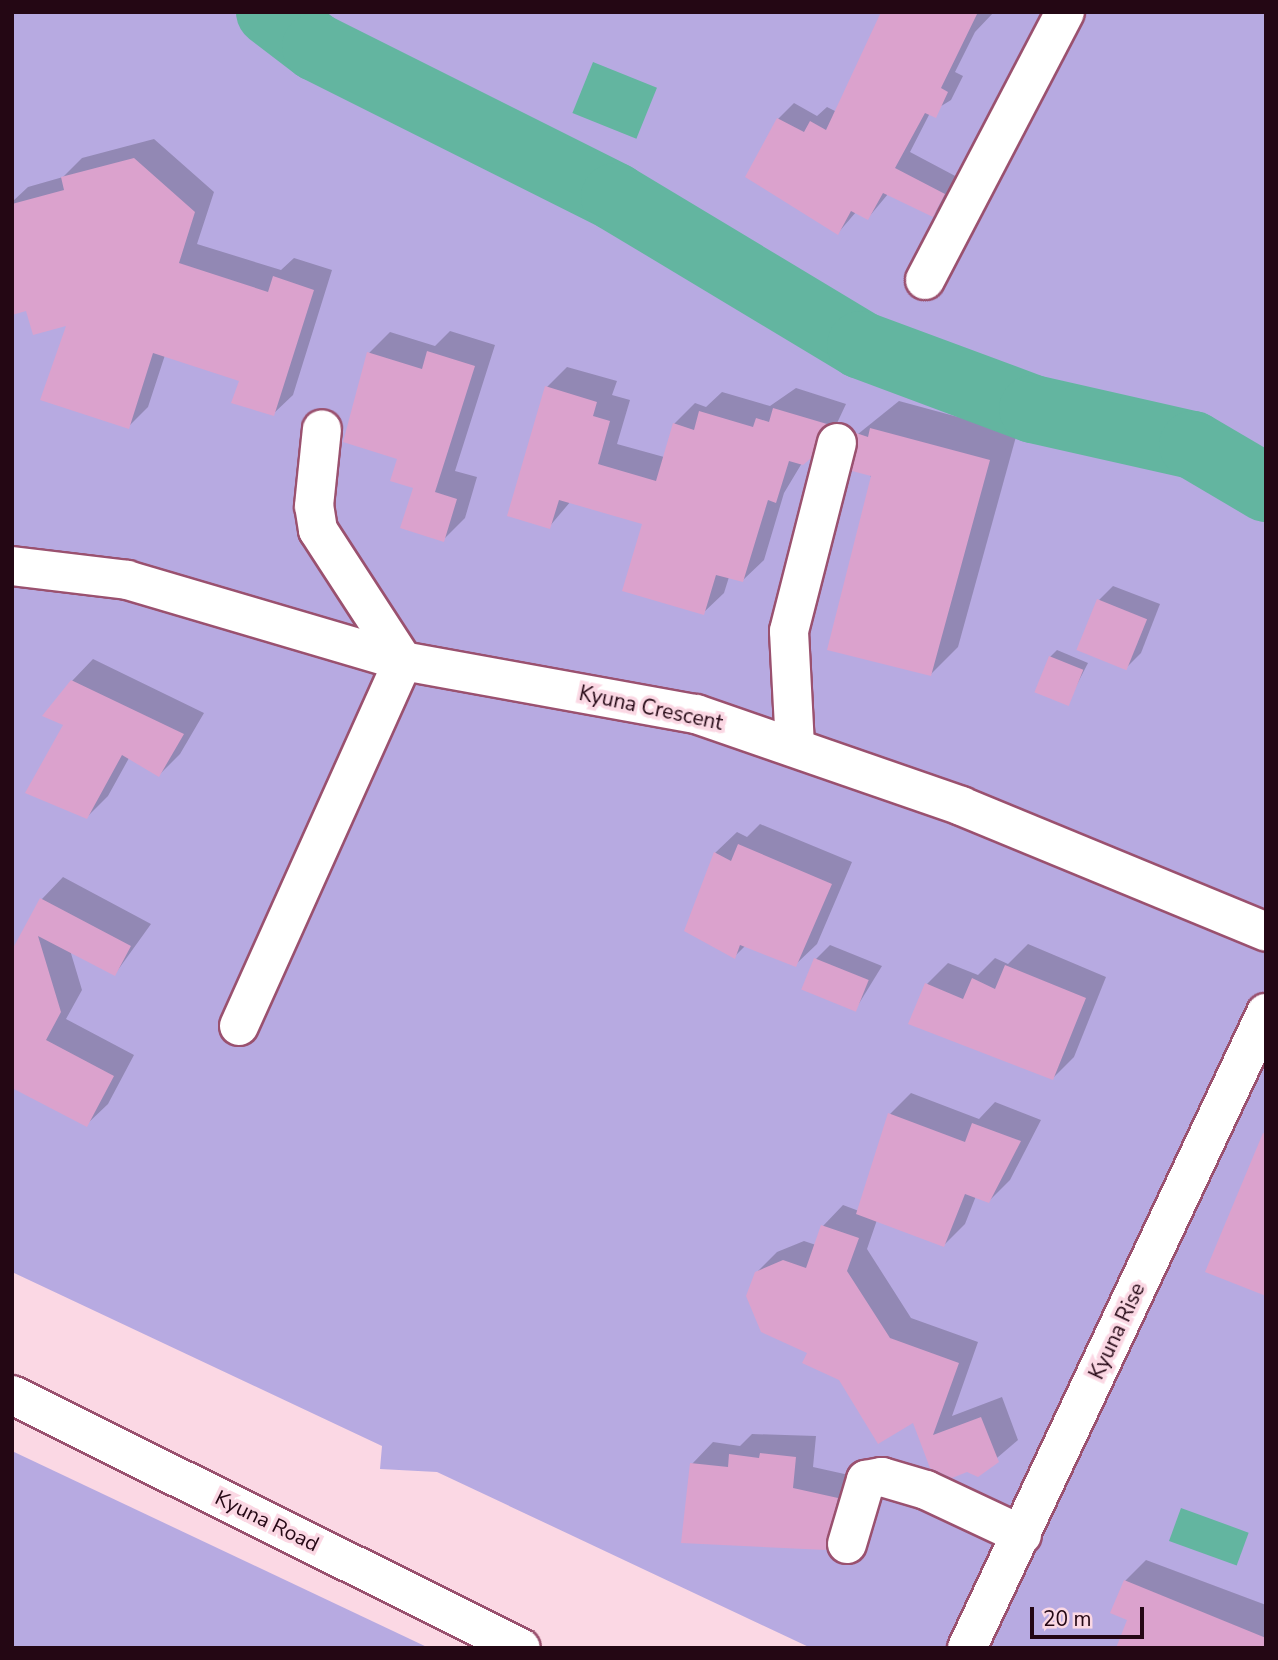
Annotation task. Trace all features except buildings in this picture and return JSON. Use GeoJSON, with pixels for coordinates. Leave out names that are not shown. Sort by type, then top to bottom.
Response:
{"type":"FeatureCollection","features":[{"type":"Feature","properties":{"kind":"street"},"geometry":{"type":"LineString","coordinates":[[925,280],[1065,12]]}},
{"type":"Feature","properties":{"kind":"street"},"geometry":{"type":"LineString","coordinates":[[239,1026],[403,661],[318,530],[314,506],[322,429]]}},
{"type":"Feature","properties":{"kind":"street"},"geometry":{"type":"LineString","coordinates":[[795,746],[789,631],[837,443]]}},
{"type":"Feature","properties":{"kind":"street","name":"Kyuna Crescent"},"geometry":{"type":"LineString","coordinates":[[12,566],[127,580],[403,661],[696,714],[795,746],[1266,932]]}},
{"type":"Feature","properties":{"kind":"street","name":"Kyuna Rise"},"geometry":{"type":"LineString","coordinates":[[967,1648],[1266,1013]]}},
{"type":"Feature","properties":{"kind":"street","name":"Kyuna Road"},"geometry":{"type":"LineString","coordinates":[[12,1395],[522,1648]]}},
{"type":"Feature","properties":{"kind":"street"},"geometry":{"type":"LineString","coordinates":[[847,1544],[866,1480],[881,1477],[926,1490],[1022,1535]]}},
{"type":"Feature","properties":{"kind":"shaded area"},"geometry":{"type":"Polygon","coordinates":[[[12,12],[1266,12],[1266,1648],[811,1648],[437,1472],[380,1469],[382,1446],[12,1272],[12,12]]]}},
{"type":"Feature","properties":{"kind":"shaded area"},"geometry":{"type":"Polygon","coordinates":[[[593,62],[657,88],[636,139],[572,113],[593,62]]]}},
{"type":"Feature","properties":{"kind":"shaded area"},"geometry":{"type":"Polygon","coordinates":[[[12,1451],[429,1648],[12,1648],[12,1451]]]}},
{"type":"Feature","properties":{"kind":"shaded area"},"geometry":{"type":"Polygon","coordinates":[[[1181,1508],[1249,1533],[1237,1566],[1169,1541],[1181,1508]]]}},
{"type":"Feature","properties":{"kind":"waterway"},"geometry":{"type":"LineString","coordinates":[[270,12],[316,47],[615,197],[861,345],[1033,409],[1193,445],[1266,488]]}}]}
